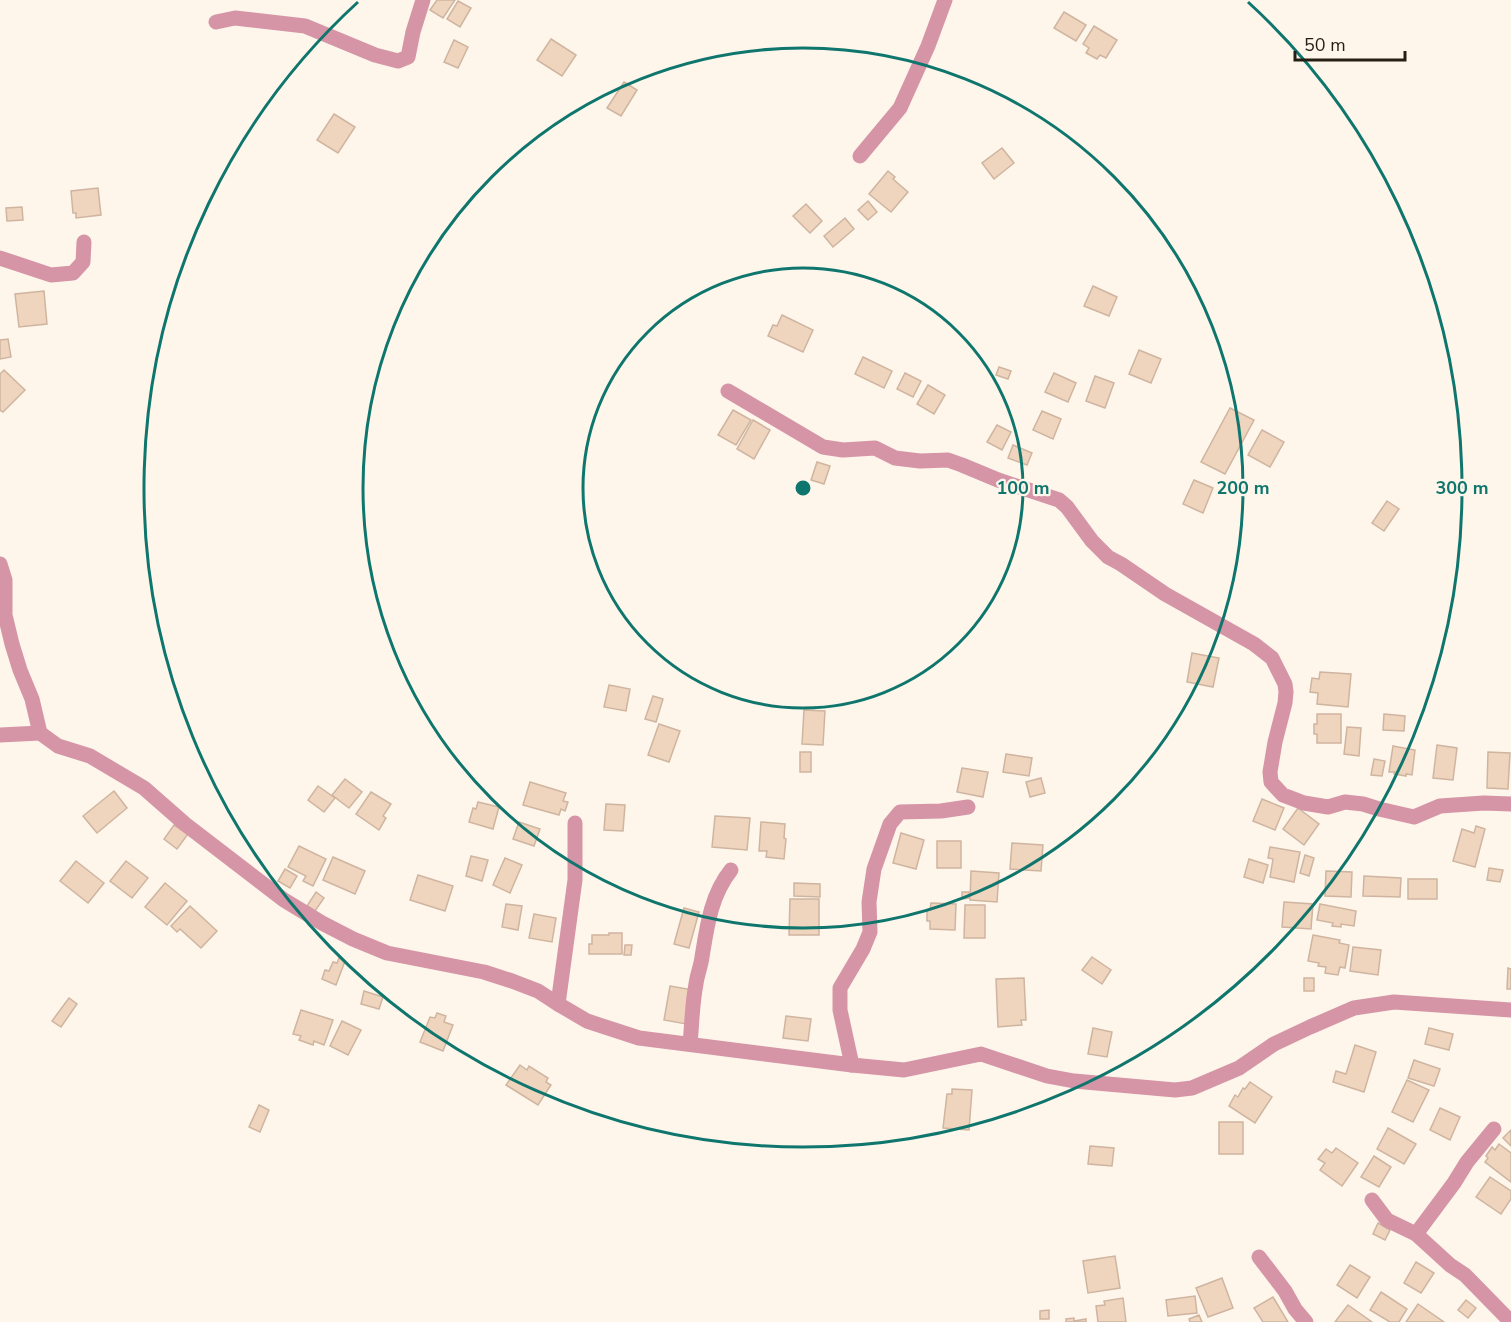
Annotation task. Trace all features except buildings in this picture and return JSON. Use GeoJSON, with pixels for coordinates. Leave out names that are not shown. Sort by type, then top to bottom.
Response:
{"type":"FeatureCollection","features":[{"type":"Feature","properties":{"kind":"street"},"geometry":{"type":"LineString","coordinates":[[216,22],[236,18],[305,26],[375,55],[398,61],[408,57],[423,0]]}},
{"type":"Feature","properties":{"kind":"street"},"geometry":{"type":"LineString","coordinates":[[860,156],[900,108],[945,0]]}},
{"type":"Feature","properties":{"kind":"street"},"geometry":{"type":"LineString","coordinates":[[0,258],[51,275],[73,273],[83,262],[84,242]]}},
{"type":"Feature","properties":{"kind":"street"},"geometry":{"type":"LineString","coordinates":[[728,391],[823,447],[843,450],[875,448],[896,458],[921,461],[948,460],[998,480],[1059,500],[1108,557],[1165,594],[1254,644],[1272,658],[1285,684],[1286,692],[1270,771],[1271,782],[1283,795],[1304,803],[1328,807],[1345,802],[1354,803],[1414,817],[1440,806],[1511,804]]}},
{"type":"Feature","properties":{"kind":"street"},"geometry":{"type":"LineString","coordinates":[[0,564],[5,580],[5,615],[20,670],[32,699],[40,733]]}},
{"type":"Feature","properties":{"kind":"street"},"geometry":{"type":"LineString","coordinates":[[0,735],[40,733],[58,746],[90,756],[144,788],[186,824],[284,900],[353,939],[387,953],[484,972],[512,981],[538,991],[587,1021],[639,1038],[904,1070],[981,1054],[1047,1076],[1074,1081],[1175,1090],[1192,1088],[1239,1068],[1274,1044],[1354,1008],[1394,1002],[1511,1010]]}},
{"type":"Feature","properties":{"kind":"street"},"geometry":{"type":"LineString","coordinates":[[852,1065],[840,1011],[840,988],[863,949],[870,932],[868,902],[874,869],[890,824],[900,812],[941,811],[968,807]]}},
{"type":"Feature","properties":{"kind":"street"},"geometry":{"type":"LineString","coordinates":[[558,1004],[575,880],[575,823]]}},
{"type":"Feature","properties":{"kind":"street"},"geometry":{"type":"LineString","coordinates":[[690,1044],[695,984],[702,960],[706,926],[722,881],[731,870]]}},
{"type":"Feature","properties":{"kind":"street"},"geometry":{"type":"LineString","coordinates":[[1416,1234],[1467,1162],[1494,1129]]}},
{"type":"Feature","properties":{"kind":"street"},"geometry":{"type":"LineString","coordinates":[[1372,1200],[1387,1220],[1416,1234],[1465,1275],[1506,1316],[1511,1299]]}},
{"type":"Feature","properties":{"kind":"street"},"geometry":{"type":"LineString","coordinates":[[1259,1257],[1306,1322]]}}]}
